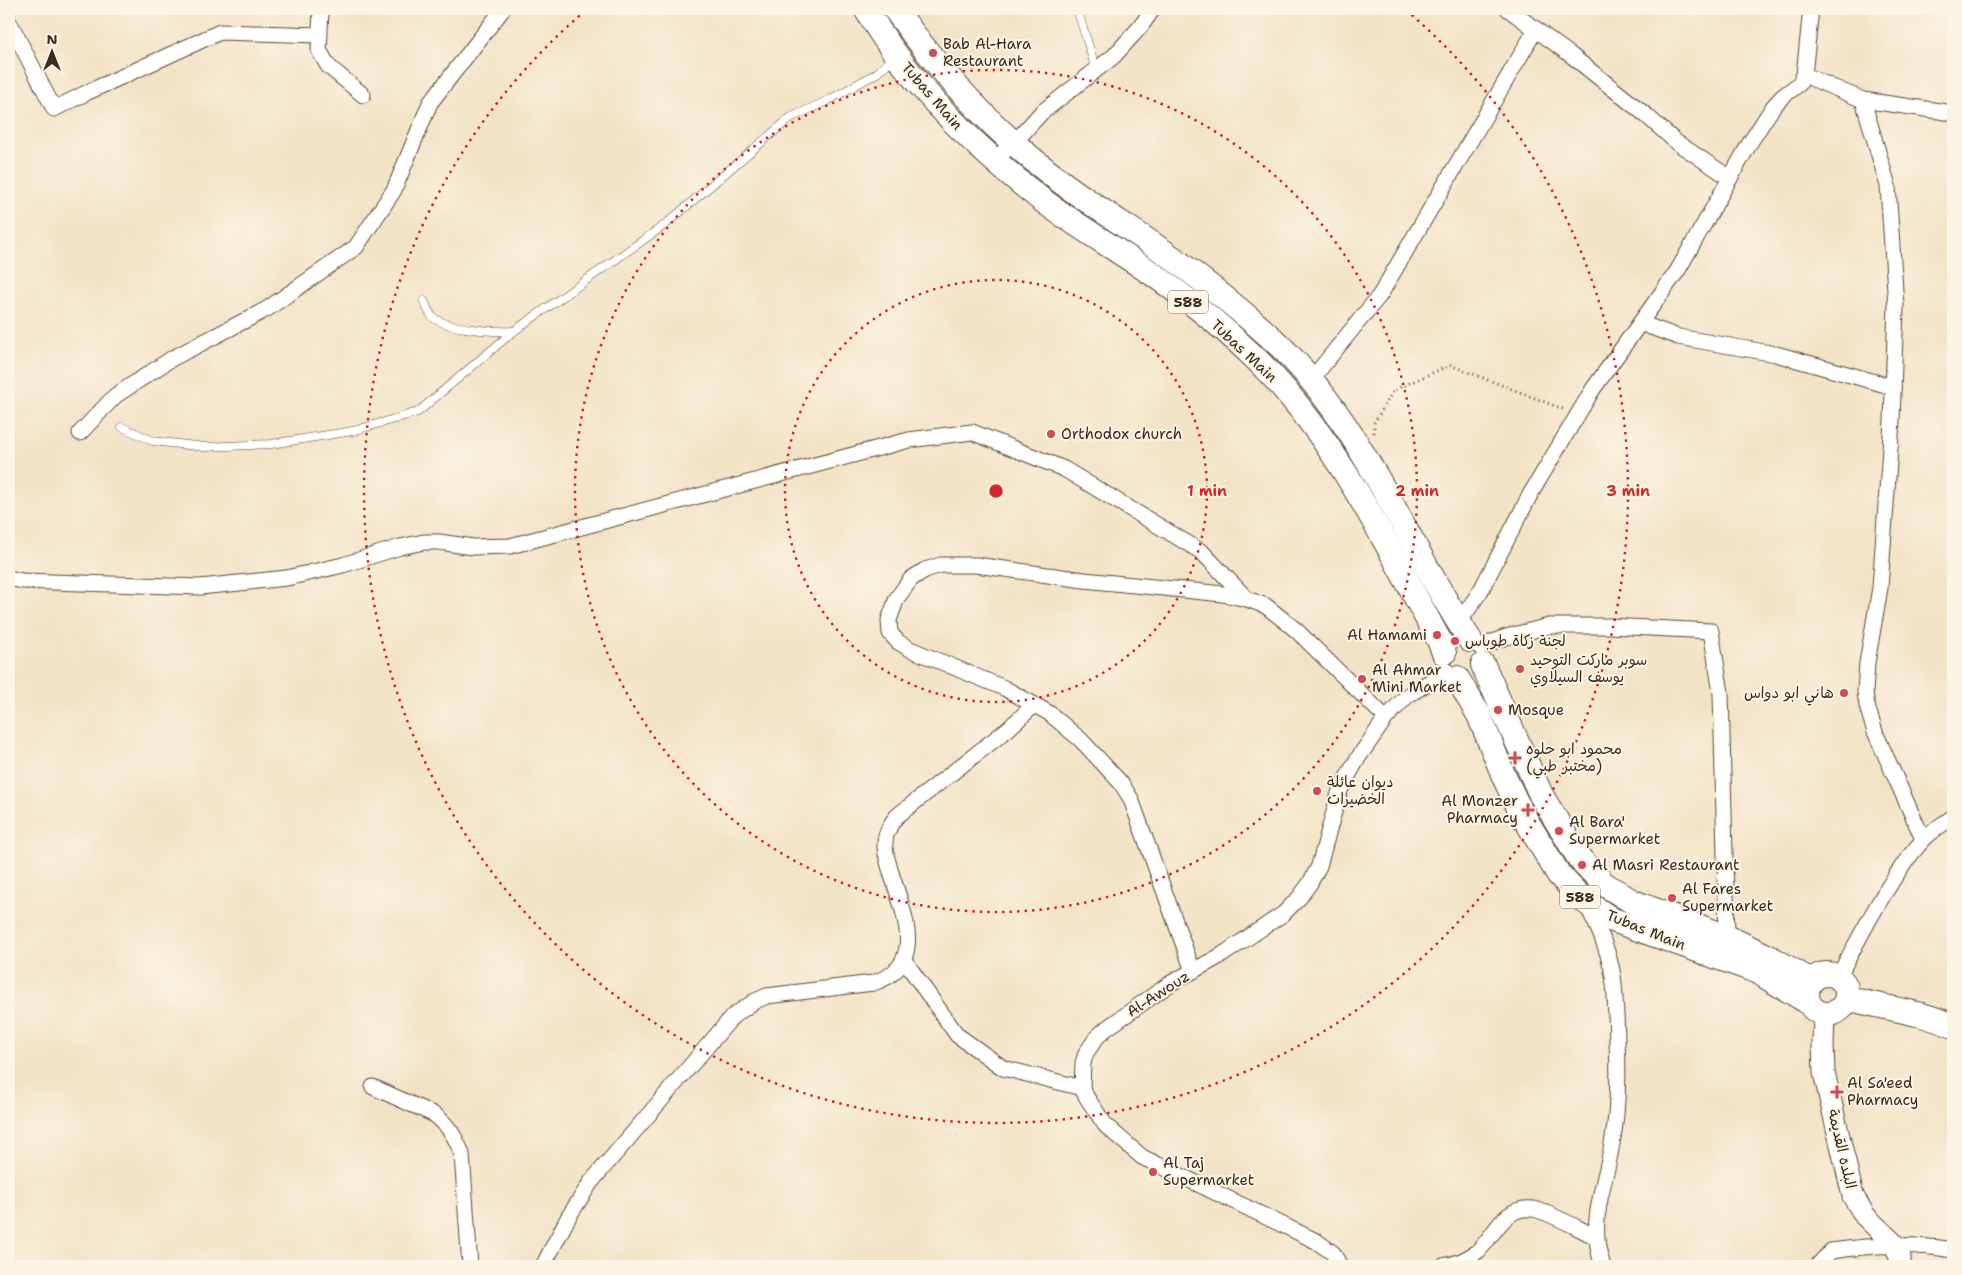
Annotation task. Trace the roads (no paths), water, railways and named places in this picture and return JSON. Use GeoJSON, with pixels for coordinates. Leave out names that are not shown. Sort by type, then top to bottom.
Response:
{"type":"FeatureCollection","features":[{"type":"Feature","properties":{"kind":"main road","name":"Tubas Main"},"geometry":{"type":"LineString","coordinates":[[866,9],[896,55],[942,111],[994,160],[1085,231],[1158,278],[1227,332],[1296,401],[1345,471],[1440,640],[1449,667],[1479,715],[1505,779],[1521,812],[1560,875],[1584,900],[1613,920],[1756,972],[1814,999]]}},
{"type":"Feature","properties":{"kind":"main road","name":"Tubas Main"},"geometry":{"type":"LineString","coordinates":[[895,9],[962,94],[1014,143],[1058,180],[1178,261],[1246,315],[1280,346],[1336,411],[1364,454],[1473,644],[1541,795],[1579,858],[1604,884],[1633,902],[1727,937],[1769,957],[1814,999]]}},
{"type":"Feature","properties":{"kind":"main road"},"geometry":{"type":"LineString","coordinates":[[1457,640],[1473,644],[1480,671],[1470,678],[1449,667],[1447,647],[1457,640]]}},
{"type":"Feature","properties":{"kind":"main road"},"geometry":{"type":"LineString","coordinates":[[1821,974],[1833,974],[1842,987],[1845,1004],[1836,1012],[1814,999],[1821,974]]}},
{"type":"Feature","properties":{"kind":"main road"},"geometry":{"type":"LineString","coordinates":[[1842,987],[1953,1026]]}},
{"type":"Feature","properties":{"kind":"street"},"geometry":{"type":"LineString","coordinates":[[321,9],[319,50],[328,66],[363,95]]}},
{"type":"Feature","properties":{"kind":"street"},"geometry":{"type":"LineString","coordinates":[[80,433],[115,396],[171,359],[267,309],[356,247],[394,190],[430,103],[503,9]]}},
{"type":"Feature","properties":{"kind":"street"},"geometry":{"type":"LineString","coordinates":[[994,160],[1014,143],[1041,113],[1114,56],[1141,26],[1153,9]]}},
{"type":"Feature","properties":{"kind":"street"},"geometry":{"type":"LineString","coordinates":[[1508,9],[1648,116],[1676,142],[1730,178]]}},
{"type":"Feature","properties":{"kind":"street"},"geometry":{"type":"LineString","coordinates":[[1727,937],[1721,693],[1711,630],[1549,626],[1473,644],[1481,590],[1531,493],[1593,389],[1678,270],[1773,107],[1782,97],[1799,84],[1804,75],[1811,9]]}},
{"type":"Feature","properties":{"kind":"street"},"geometry":{"type":"LineString","coordinates":[[10,26],[54,109],[220,32],[320,35]]}},
{"type":"Feature","properties":{"kind":"street"},"geometry":{"type":"LineString","coordinates":[[1311,380],[1380,295],[1536,30]]}},
{"type":"Feature","properties":{"kind":"street"},"geometry":{"type":"LineString","coordinates":[[1804,75],[1863,100],[1953,114]]}},
{"type":"Feature","properties":{"kind":"street"},"geometry":{"type":"LineString","coordinates":[[1863,100],[1888,186],[1896,306],[1893,387],[1880,588],[1867,664],[1865,692],[1875,732],[1923,839]]}},
{"type":"Feature","properties":{"kind":"street"},"geometry":{"type":"LineString","coordinates":[[1640,323],[1678,337],[1776,354],[1893,387]]}},
{"type":"Feature","properties":{"kind":"street"},"geometry":{"type":"LineString","coordinates":[[9,578],[22,581],[200,587],[287,578],[343,565],[400,547],[424,542],[439,542],[473,547],[510,546],[909,440],[972,432],[1064,469],[1202,552],[1247,599]]}},
{"type":"Feature","properties":{"kind":"street"},"geometry":{"type":"LineString","coordinates":[[1193,971],[1127,791],[1081,740],[1049,713],[1004,688],[910,650],[898,642],[890,633],[890,620],[897,598],[911,579],[925,570],[940,565],[976,565],[1084,580],[1223,594],[1247,599],[1266,606],[1296,630],[1386,718]]}},
{"type":"Feature","properties":{"kind":"street","name":"Al-Awouz"},"geometry":{"type":"LineString","coordinates":[[1082,1088],[1083,1063],[1086,1053],[1097,1037],[1171,983],[1222,955],[1283,914],[1300,898],[1319,866],[1340,790],[1358,758],[1386,718],[1406,696],[1449,667]]}},
{"type":"Feature","properties":{"kind":"street"},"geometry":{"type":"LineString","coordinates":[[543,1266],[569,1216],[591,1182],[733,1016],[755,1001],[767,996],[879,981],[895,973],[904,960],[909,933],[886,854],[886,835],[891,824],[897,816],[1008,729],[1034,705]]}},
{"type":"Feature","properties":{"kind":"street"},"geometry":{"type":"LineString","coordinates":[[1842,987],[1870,918],[1899,872],[1923,839],[1953,817]]}},
{"type":"Feature","properties":{"kind":"street"},"geometry":{"type":"LineString","coordinates":[[1584,900],[1600,929],[1612,970],[1617,1037],[1618,1084],[1616,1113],[1610,1155],[1597,1208],[1596,1237],[1603,1266]]}},
{"type":"Feature","properties":{"kind":"street"},"geometry":{"type":"LineString","coordinates":[[904,960],[957,1035],[1003,1068],[1082,1088],[1106,1126],[1142,1157],[1316,1241],[1333,1253],[1340,1266]]}},
{"type":"Feature","properties":{"kind":"street","name":"البلده القديمة"},"geometry":{"type":"LineString","coordinates":[[1814,999],[1823,1044],[1824,1073],[1853,1196],[1865,1216],[1895,1245]]}},
{"type":"Feature","properties":{"kind":"street"},"geometry":{"type":"LineString","coordinates":[[373,1087],[435,1115],[444,1122],[457,1141],[462,1154],[470,1266]]}},
{"type":"Feature","properties":{"kind":"street"},"geometry":{"type":"LineString","coordinates":[[1443,1266],[1468,1258],[1486,1242],[1501,1221],[1508,1215],[1524,1209],[1543,1212],[1596,1237]]}},
{"type":"Feature","properties":{"kind":"street"},"geometry":{"type":"LineString","coordinates":[[1895,1245],[1900,1257],[1900,1266]]}},
{"type":"Feature","properties":{"kind":"street"},"geometry":{"type":"LineString","coordinates":[[1817,1266],[1831,1250],[1862,1246],[1924,1245],[1953,1250]]}},
{"type":"Feature","properties":{"kind":"lane"},"geometry":{"type":"LineString","coordinates":[[10,26],[12,9]]}},
{"type":"Feature","properties":{"kind":"lane"},"geometry":{"type":"LineString","coordinates":[[1077,9],[1096,70]]}},
{"type":"Feature","properties":{"kind":"lane"},"geometry":{"type":"LineString","coordinates":[[122,427],[153,441],[204,447],[271,444],[353,431],[418,412],[514,331],[666,224],[790,118],[877,73],[896,55]]}},
{"type":"Feature","properties":{"kind":"lane"},"geometry":{"type":"LineString","coordinates":[[424,301],[432,318],[447,324],[493,332],[514,331]]}},
{"type":"Feature","properties":{"kind":"place","name":"Bab Al-Hara Restaurant"},"geometry":{"type":"Point","coordinates":[933,53]}},
{"type":"Feature","properties":{"kind":"place","name":"Orthodox church"},"geometry":{"type":"Point","coordinates":[1051,434]}},
{"type":"Feature","properties":{"kind":"place","name":"Al Hamami"},"geometry":{"type":"Point","coordinates":[1437,635]}},
{"type":"Feature","properties":{"kind":"place","name":"لجنة زكاة طوباس"},"geometry":{"type":"Point","coordinates":[1455,641]}},
{"type":"Feature","properties":{"kind":"place","name":"سوبر ماركت التوحيد يوسف السيلاوي"},"geometry":{"type":"Point","coordinates":[1520,669]}},
{"type":"Feature","properties":{"kind":"place","name":"Al Ahmar Mini Market"},"geometry":{"type":"Point","coordinates":[1362,679]}},
{"type":"Feature","properties":{"kind":"place","name":"هاني ابو دواس"},"geometry":{"type":"Point","coordinates":[1844,693]}},
{"type":"Feature","properties":{"kind":"place","name":"Mosque"},"geometry":{"type":"Point","coordinates":[1498,710]}},
{"type":"Feature","properties":{"kind":"place","name":"محمود ابو حلوه (مختبر طبي)"},"geometry":{"type":"Point","coordinates":[1515,758]}},
{"type":"Feature","properties":{"kind":"place","name":"ديوان عائلة الخضيرات"},"geometry":{"type":"Point","coordinates":[1317,791]}},
{"type":"Feature","properties":{"kind":"place","name":"Al Monzer Pharmacy"},"geometry":{"type":"Point","coordinates":[1528,810]}},
{"type":"Feature","properties":{"kind":"place","name":"Al Bara' Supermarket"},"geometry":{"type":"Point","coordinates":[1559,831]}},
{"type":"Feature","properties":{"kind":"place","name":"Al Masri Restaurant"},"geometry":{"type":"Point","coordinates":[1582,865]}},
{"type":"Feature","properties":{"kind":"place","name":"Al Fares Supermarket"},"geometry":{"type":"Point","coordinates":[1672,898]}},
{"type":"Feature","properties":{"kind":"place","name":"Al Sa'eed Pharmacy"},"geometry":{"type":"Point","coordinates":[1837,1092]}},
{"type":"Feature","properties":{"kind":"place","name":"Al Taj Supermarket"},"geometry":{"type":"Point","coordinates":[1153,1172]}}]}
